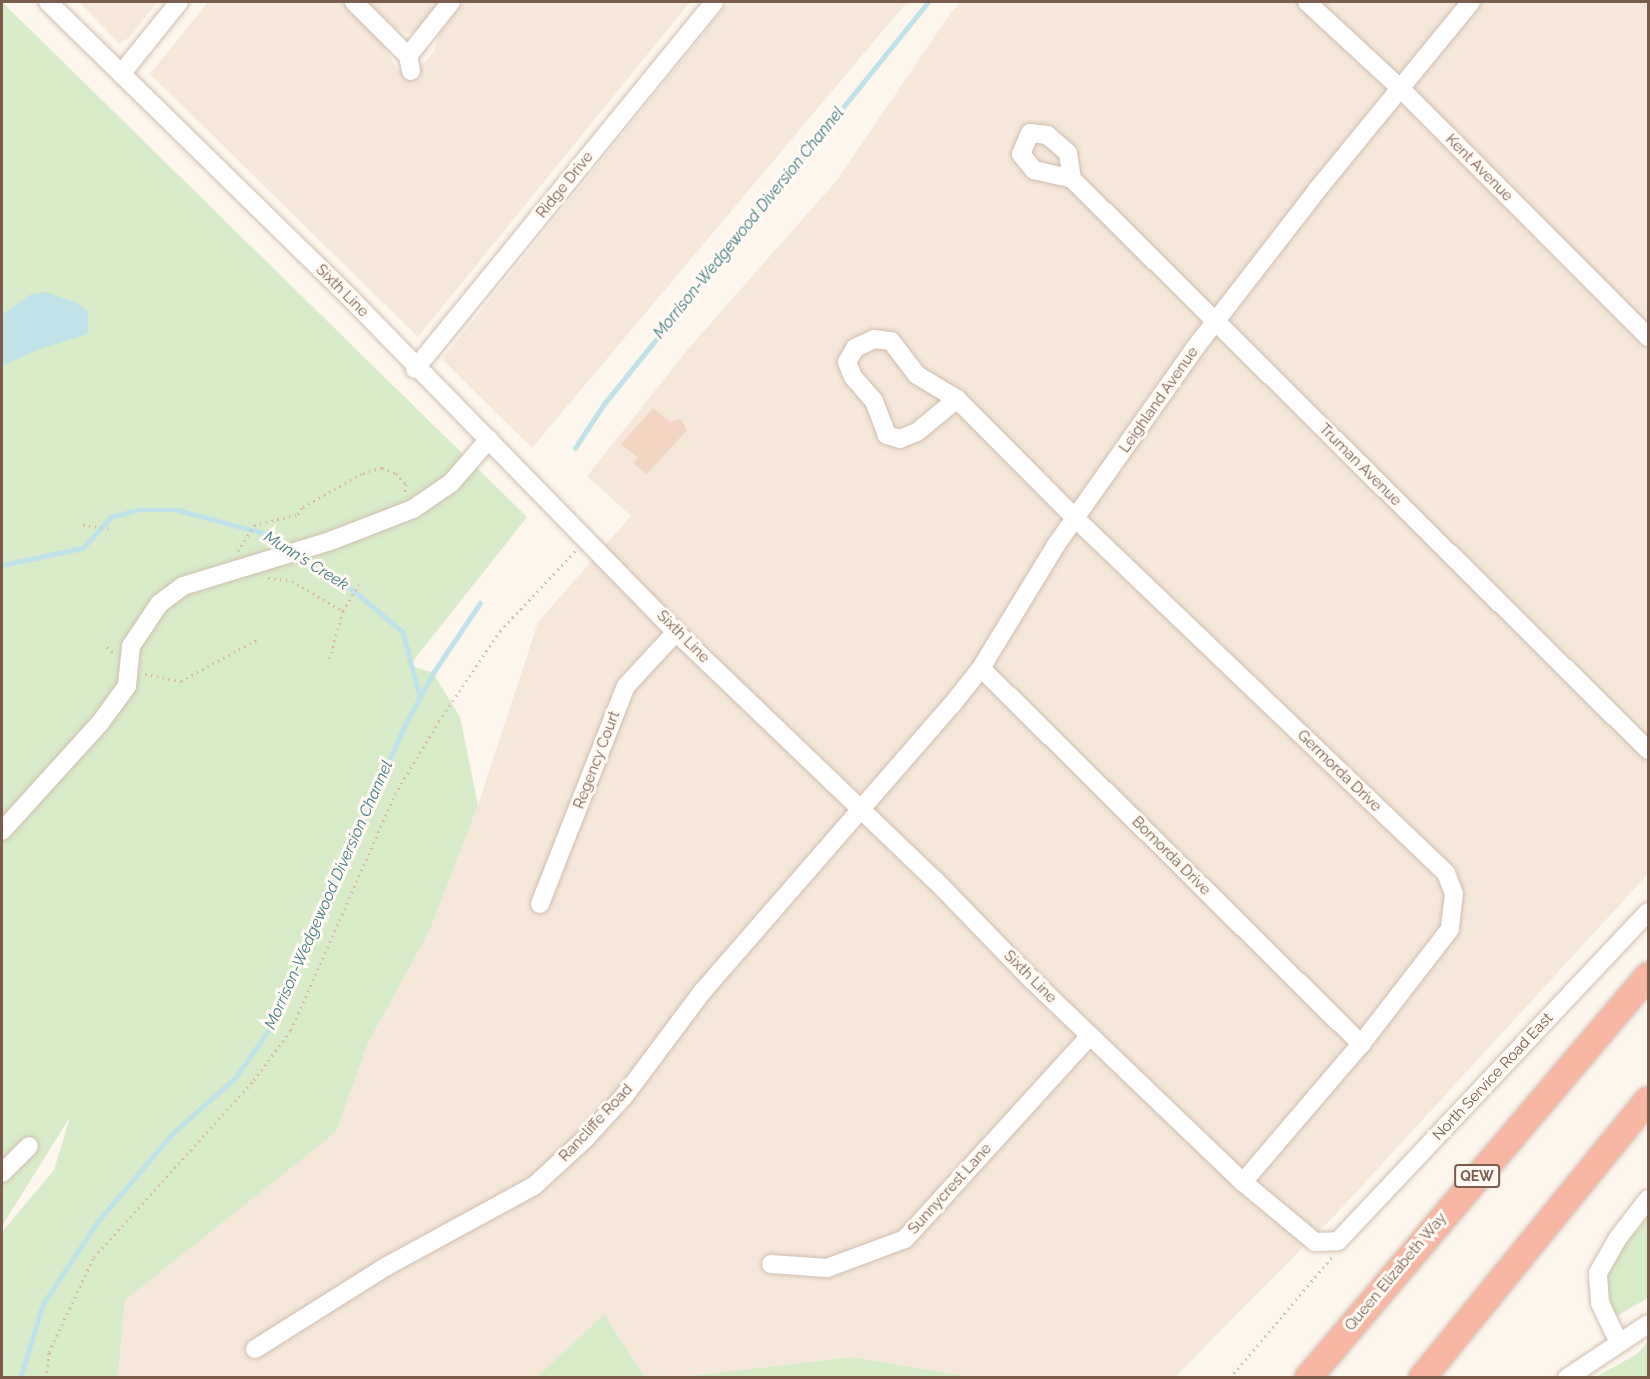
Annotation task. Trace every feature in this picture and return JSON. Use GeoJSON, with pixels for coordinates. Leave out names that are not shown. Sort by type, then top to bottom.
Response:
{"type":"FeatureCollection","features":[{"type":"Feature","properties":{"kind":"highway","name":"Queen Elizabeth Way"},"geometry":{"type":"LineString","coordinates":[[1308,1377],[1648,976]]}},
{"type":"Feature","properties":{"kind":"highway"},"geometry":{"type":"LineString","coordinates":[[1422,1377],[1648,1100]]}},
{"type":"Feature","properties":{"kind":"street","name":"Sixth Line"},"geometry":{"type":"LineString","coordinates":[[48,2],[353,301],[415,369],[489,439],[676,632],[861,809],[1090,1036],[1243,1182],[1315,1242],[1338,1241]]}},
{"type":"Feature","properties":{"kind":"street"},"geometry":{"type":"LineString","coordinates":[[122,74],[179,2]]}},
{"type":"Feature","properties":{"kind":"street"},"geometry":{"type":"LineString","coordinates":[[354,2],[409,63],[452,2]]}},
{"type":"Feature","properties":{"kind":"street","name":"Ridge Drive"},"geometry":{"type":"LineString","coordinates":[[415,369],[714,2]]}},
{"type":"Feature","properties":{"kind":"street","name":"Kent Avenue"},"geometry":{"type":"LineString","coordinates":[[1307,2],[1402,90],[1648,337]]}},
{"type":"Feature","properties":{"kind":"street","name":"Leighland Avenue"},"geometry":{"type":"LineString","coordinates":[[861,809],[981,668],[1076,519],[1215,322],[1317,190],[1402,90],[1471,2]]}},
{"type":"Feature","properties":{"kind":"street","name":"Truman Avenue"},"geometry":{"type":"LineString","coordinates":[[1072,179],[1648,750]]}},
{"type":"Feature","properties":{"kind":"street","name":"Germorda Drive"},"geometry":{"type":"LineString","coordinates":[[957,399],[917,432],[900,439],[887,435],[874,401],[853,377],[847,362],[855,348],[874,339],[891,341],[917,375],[957,399],[1076,519],[1446,873],[1454,894],[1450,929],[1360,1044],[1243,1182]]}},
{"type":"Feature","properties":{"kind":"street"},"geometry":{"type":"LineString","coordinates":[[2,831],[100,723],[127,686],[131,646],[159,604],[183,586],[307,548],[403,513],[450,483],[489,439]]}},
{"type":"Feature","properties":{"kind":"street","name":"Regency Court"},"geometry":{"type":"LineString","coordinates":[[540,904],[626,686],[676,632]]}},
{"type":"Feature","properties":{"kind":"street","name":"Bomorda Drive"},"geometry":{"type":"LineString","coordinates":[[981,668],[1360,1044]]}},
{"type":"Feature","properties":{"kind":"street","name":"Rancliffe Road"},"geometry":{"type":"LineString","coordinates":[[255,1349],[387,1266],[534,1186],[585,1139],[625,1095],[702,992],[861,809]]}},
{"type":"Feature","properties":{"kind":"street","name":"North Service Road East"},"geometry":{"type":"LineString","coordinates":[[1338,1241],[1648,912]]}},
{"type":"Feature","properties":{"kind":"street","name":"Sunnycrest Lane"},"geometry":{"type":"LineString","coordinates":[[771,1264],[827,1268],[905,1239],[1090,1036]]}},
{"type":"Feature","properties":{"kind":"street"},"geometry":{"type":"LineString","coordinates":[[2,1173],[29,1146]]}},
{"type":"Feature","properties":{"kind":"street"},"geometry":{"type":"LineString","coordinates":[[1619,1343],[1600,1303],[1598,1273],[1618,1238],[1648,1199]]}},
{"type":"Feature","properties":{"kind":"street"},"geometry":{"type":"LineString","coordinates":[[1567,1377],[1648,1324]]}},
{"type":"Feature","properties":{"kind":"path"},"geometry":{"type":"LineString","coordinates":[[234,556],[254,525],[298,514],[303,507],[363,473],[382,468],[396,473],[406,484],[403,513]]}},
{"type":"Feature","properties":{"kind":"path"},"geometry":{"type":"LineString","coordinates":[[83,525],[110,529]]}},
{"type":"Feature","properties":{"kind":"path"},"geometry":{"type":"LineString","coordinates":[[46,1377],[49,1352],[94,1257],[254,1080],[291,1030],[395,794],[439,721],[500,631],[586,539]]}},
{"type":"Feature","properties":{"kind":"path"},"geometry":{"type":"LineString","coordinates":[[261,579],[280,577],[292,581],[343,611]]}},
{"type":"Feature","properties":{"kind":"path"},"geometry":{"type":"LineString","coordinates":[[329,660],[343,611],[359,584]]}},
{"type":"Feature","properties":{"kind":"path"},"geometry":{"type":"LineString","coordinates":[[107,647],[129,670],[181,681],[260,638]]}},
{"type":"Feature","properties":{"kind":"path"},"geometry":{"type":"LineString","coordinates":[[1230,1377],[1312,1284],[1338,1241]]}},
{"type":"Feature","properties":{"kind":"shaded area"},"geometry":{"type":"Polygon","coordinates":[[[79,2],[157,2],[129,38],[119,43],[79,2]]]}},
{"type":"Feature","properties":{"kind":"shaded area"},"geometry":{"type":"Polygon","coordinates":[[[208,2],[344,2],[377,34],[397,69],[404,74],[414,73],[433,53],[439,33],[464,2],[690,2],[418,337],[150,74],[208,2]]]}},
{"type":"Feature","properties":{"kind":"shaded area"},"geometry":{"type":"Polygon","coordinates":[[[368,2],[441,2],[421,27],[409,34],[395,28],[368,2]]]}},
{"type":"Feature","properties":{"kind":"shaded area"},"geometry":{"type":"Polygon","coordinates":[[[729,2],[907,2],[532,448],[442,359],[729,2]]]}},
{"type":"Feature","properties":{"kind":"shaded area"},"geometry":{"type":"Polygon","coordinates":[[[962,2],[1648,2],[1648,874],[1338,1212],[1175,1377],[971,1377],[852,1357],[682,1377],[645,1377],[604,1314],[537,1377],[118,1378],[125,1300],[336,1131],[368,1043],[430,930],[478,805],[538,622],[631,516],[587,476],[688,349],[837,180],[952,11],[962,2]]]}},
{"type":"Feature","properties":{"kind":"green space"},"geometry":{"type":"Polygon","coordinates":[[[2,2],[527,517],[410,665],[433,673],[460,717],[478,805],[430,930],[368,1043],[336,1132],[125,1300],[118,1377],[2,1377],[2,1232],[54,1170],[70,1117],[2,1226],[2,2]]]}},
{"type":"Feature","properties":{"kind":"green space"},"geometry":{"type":"Polygon","coordinates":[[[1648,1217],[1648,1298],[1615,1317],[1604,1292],[1610,1261],[1648,1217]]]}},
{"type":"Feature","properties":{"kind":"green space"},"geometry":{"type":"Polygon","coordinates":[[[604,1314],[645,1377],[537,1377],[604,1314]]]}},
{"type":"Feature","properties":{"kind":"green space"},"geometry":{"type":"Polygon","coordinates":[[[1648,1341],[1648,1377],[1596,1377],[1637,1354],[1648,1341]]]}},
{"type":"Feature","properties":{"kind":"green space"},"geometry":{"type":"Polygon","coordinates":[[[852,1357],[971,1377],[682,1377],[852,1357]]]}},
{"type":"Feature","properties":{"kind":"water"},"geometry":{"type":"Polygon","coordinates":[[[45,292],[77,303],[88,312],[88,334],[37,350],[2,366],[2,315],[29,295],[45,292]]]}},
{"type":"Feature","properties":{"kind":"building"},"geometry":{"type":"Polygon","coordinates":[[[653,408],[670,422],[681,419],[687,430],[647,474],[633,463],[638,458],[621,444],[653,408]]]}},
{"type":"Feature","properties":{"kind":"waterway","name":"Morrison-Wedgewood Diversion Channel"},"geometry":{"type":"LineString","coordinates":[[575,448],[604,404],[928,2]]}},
{"type":"Feature","properties":{"kind":"waterway","name":"Munn's Creek"},"geometry":{"type":"LineString","coordinates":[[2,565],[83,548],[111,517],[138,510],[178,510],[263,533],[290,548]]}},
{"type":"Feature","properties":{"kind":"waterway","name":"Munn's Creek"},"geometry":{"type":"LineString","coordinates":[[302,556],[335,575],[403,632],[420,697]]}},
{"type":"Feature","properties":{"kind":"waterway","name":"Morrison-Wedgewood Diversion Channel"},"geometry":{"type":"LineString","coordinates":[[20,1378],[43,1304],[98,1221],[173,1133],[235,1078],[271,1027],[405,725],[433,673],[480,603]]}}]}
